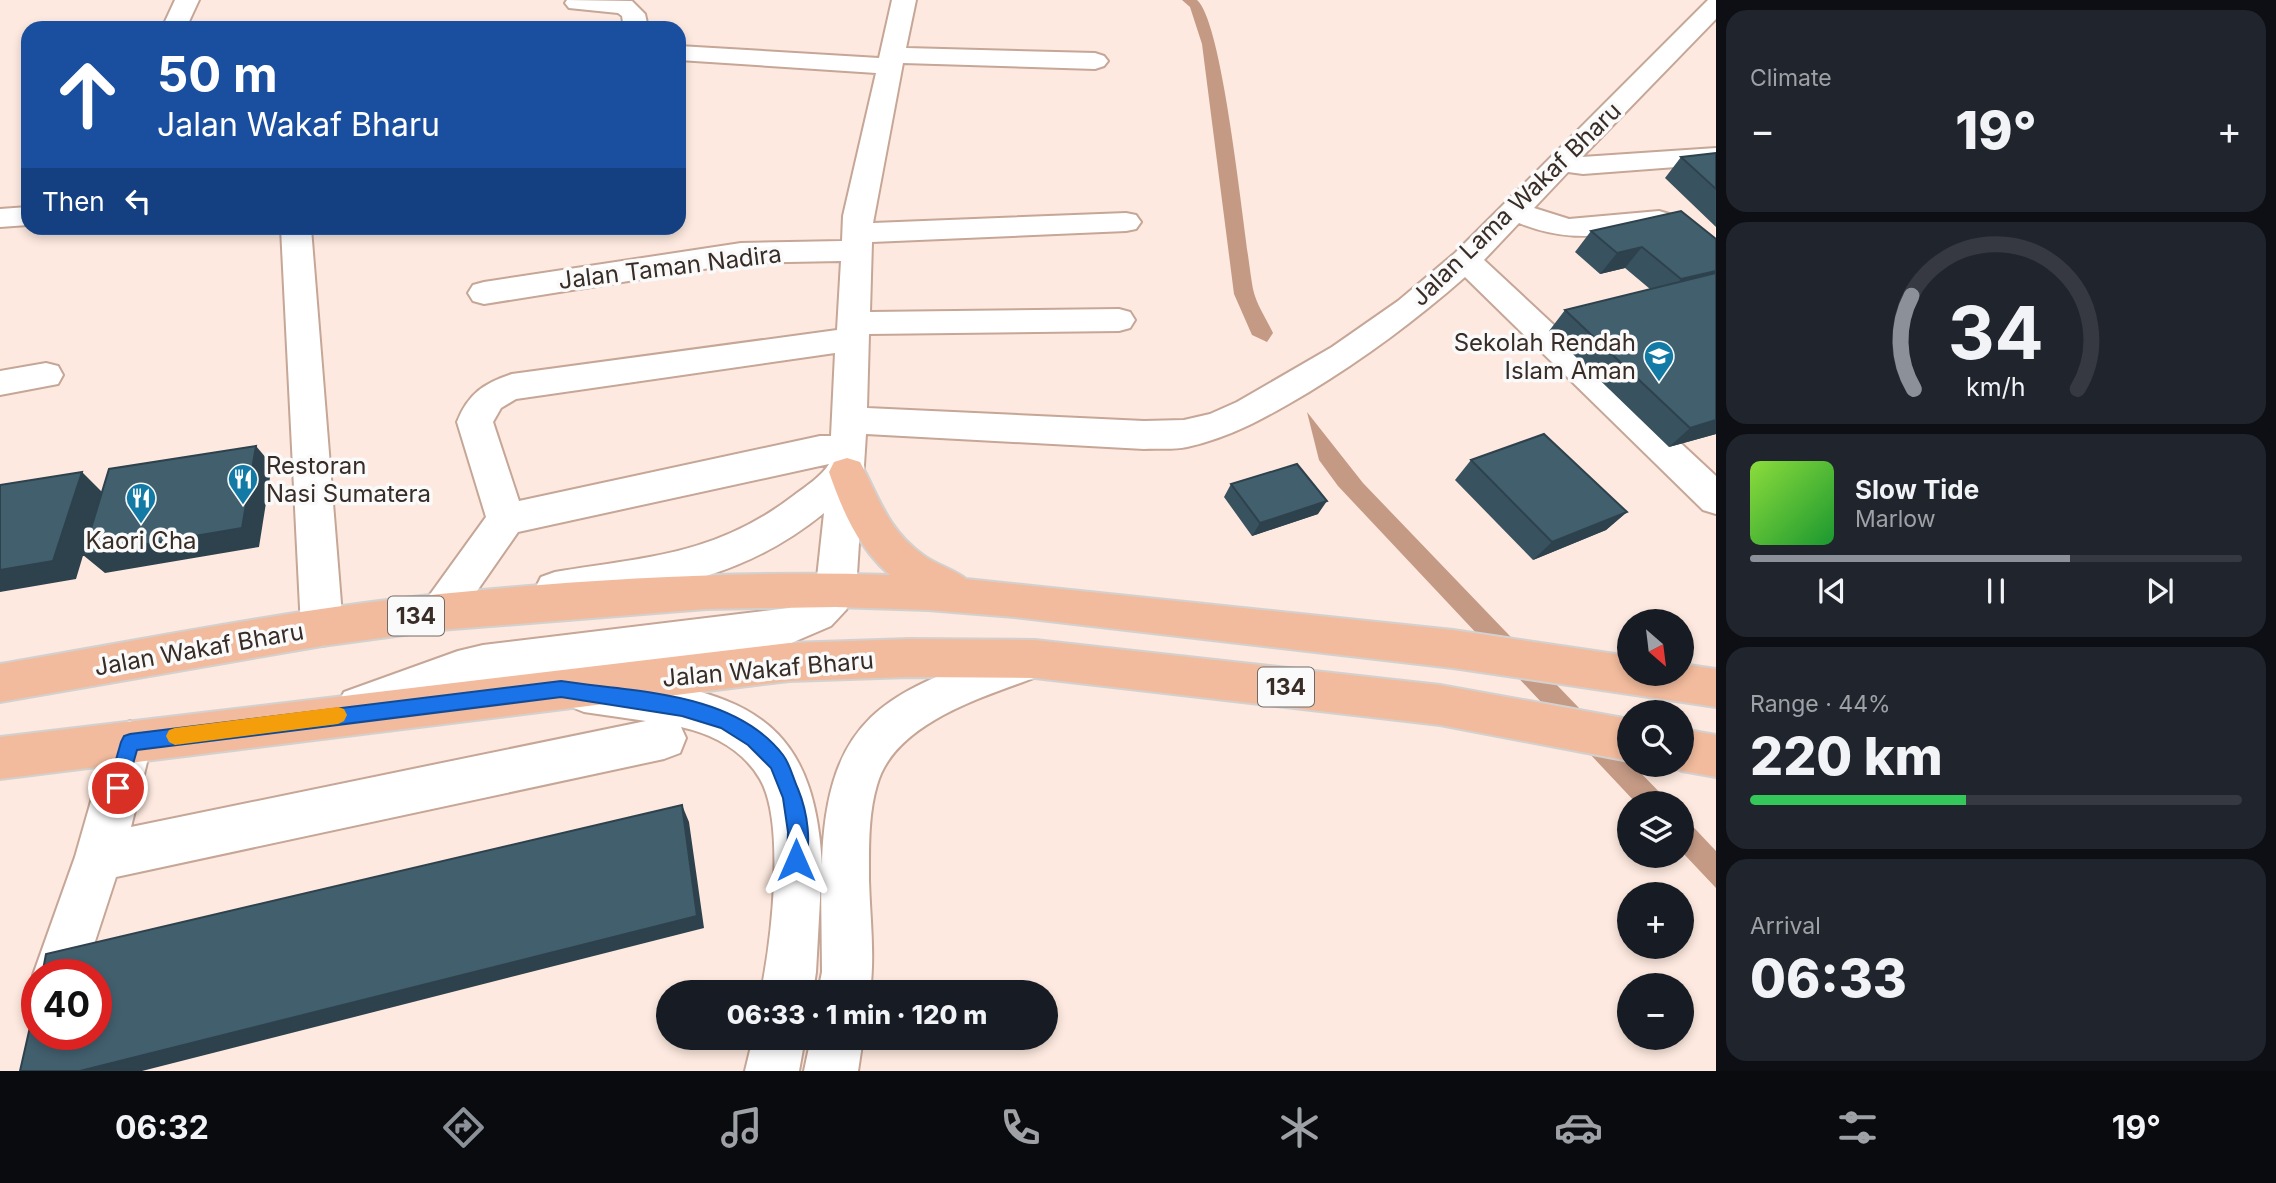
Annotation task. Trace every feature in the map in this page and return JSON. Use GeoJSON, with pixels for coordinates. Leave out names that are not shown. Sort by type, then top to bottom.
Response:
{"type":"FeatureCollection","features":[{"type":"Feature","properties":{"kind":"main road"},"geometry":{"type":"LineString","coordinates":[[848,448],[861,511],[879,539],[902,562],[936,583],[973,597],[1453,649],[1716,688]]}},
{"type":"Feature","properties":{"kind":"main road","name":"Jalan Wakaf Bharu"},"geometry":{"type":"LineString","coordinates":[[0,683],[322,628],[440,612],[692,592],[836,590],[973,597]]}},
{"type":"Feature","properties":{"kind":"main road","name":"Jalan Wakaf Bharu"},"geometry":{"type":"LineString","coordinates":[[0,758],[789,662],[910,658],[1035,659],[1440,705],[1617,738]]}},
{"type":"Feature","properties":{"kind":"main road"},"geometry":{"type":"LineString","coordinates":[[1694,752],[1716,756]]}},
{"type":"Feature","properties":{"kind":"street"},"geometry":{"type":"LineString","coordinates":[[177,21],[187,0]]}},
{"type":"Feature","properties":{"kind":"street"},"geometry":{"type":"LineString","coordinates":[[332,716],[458,670],[483,664],[797,624],[820,614],[836,590],[848,448],[860,199],[904,0]]}},
{"type":"Feature","properties":{"kind":"street"},"geometry":{"type":"LineString","coordinates":[[577,2],[624,6],[633,14],[634,21]]}},
{"type":"Feature","properties":{"kind":"street","name":"Jalan Lama Wakaf Bharu"},"geometry":{"type":"LineString","coordinates":[[506,519],[820,450],[1184,434],[1219,425],[1249,411],[1344,355],[1409,309],[1466,260],[1715,9]]}},
{"type":"Feature","properties":{"kind":"street"},"geometry":{"type":"LineString","coordinates":[[686,53],[891,61],[1095,61]]}},
{"type":"Feature","properties":{"kind":"street"},"geometry":{"type":"LineString","coordinates":[[1560,163],[1583,166],[1716,156]]}},
{"type":"Feature","properties":{"kind":"street"},"geometry":{"type":"LineString","coordinates":[[1515,211],[1549,225],[1569,228],[1658,220],[1671,223],[1716,258]]}},
{"type":"Feature","properties":{"kind":"street"},"geometry":{"type":"LineString","coordinates":[[0,218],[21,216]]}},
{"type":"Feature","properties":{"kind":"street","name":"Jalan Taman Nadira"},"geometry":{"type":"LineString","coordinates":[[484,293],[741,253],[1126,222]]}},
{"type":"Feature","properties":{"kind":"street"},"geometry":{"type":"LineString","coordinates":[[296,235],[322,628]]}},
{"type":"Feature","properties":{"kind":"street"},"geometry":{"type":"LineString","coordinates":[[1466,260],[1716,499]]}},
{"type":"Feature","properties":{"kind":"street"},"geometry":{"type":"LineString","coordinates":[[440,612],[506,519],[475,422],[479,407],[493,394],[512,387],[853,331],[1119,320]]}},
{"type":"Feature","properties":{"kind":"street"},"geometry":{"type":"LineString","coordinates":[[0,383],[46,375]]}},
{"type":"Feature","properties":{"kind":"street","name":"Jalan Wakaf Bharu"},"geometry":{"type":"LineString","coordinates":[[440,612],[508,597],[684,567],[743,547],[791,518],[848,448]]}},
{"type":"Feature","properties":{"kind":"street"},"geometry":{"type":"LineString","coordinates":[[846,980],[847,827],[855,784],[874,744],[904,715],[946,694],[1035,659]]}},
{"type":"Feature","properties":{"kind":"street"},"geometry":{"type":"LineString","coordinates":[[561,689],[682,707],[725,721],[754,738],[778,762],[792,798],[798,832],[790,980]]}},
{"type":"Feature","properties":{"kind":"street"},"geometry":{"type":"LineString","coordinates":[[99,857],[664,738]]}},
{"type":"Feature","properties":{"kind":"street"},"geometry":{"type":"LineString","coordinates":[[64,959],[99,857],[130,742]]}},
{"type":"Feature","properties":{"kind":"street"},"geometry":{"type":"LineString","coordinates":[[772,1071],[776,1050]]}},
{"type":"Feature","properties":{"kind":"street"},"geometry":{"type":"LineString","coordinates":[[831,1071],[835,1050]]}},
{"type":"Feature","properties":{"kind":"shaded area"},"geometry":{"type":"Polygon","coordinates":[[[1182,0],[1197,0],[1207,17],[1216,48],[1232,135],[1253,289],[1273,333],[1267,342],[1252,335],[1234,294],[1202,44],[1190,7],[1182,0]]]}},
{"type":"Feature","properties":{"kind":"shaded area"},"geometry":{"type":"Polygon","coordinates":[[[1307,412],[1363,483],[1617,748],[1617,777],[1645,777],[1658,791],[1625,791],[1338,486],[1319,460],[1307,412]]]}},
{"type":"Feature","properties":{"kind":"shaded area"},"geometry":{"type":"Polygon","coordinates":[[[1694,828],[1716,851],[1716,888],[1694,865],[1694,828]]]}},
{"type":"Feature","properties":{"kind":"building"},"geometry":{"type":"Polygon","coordinates":[[[1716,153],[1716,189],[1681,157],[1716,153]]]}},
{"type":"Feature","properties":{"kind":"building"},"geometry":{"type":"Polygon","coordinates":[[[1681,211],[1716,239],[1716,271],[1681,279],[1642,247],[1617,253],[1591,231],[1681,211]]]}},
{"type":"Feature","properties":{"kind":"building","name":"Sekolah Rendah Islam Aman"},"geometry":{"type":"Polygon","coordinates":[[[1716,273],[1716,420],[1690,428],[1565,310],[1716,273]]]}},
{"type":"Feature","properties":{"kind":"building"},"geometry":{"type":"Polygon","coordinates":[[[1544,434],[1627,512],[1552,542],[1471,460],[1544,434]]]}},
{"type":"Feature","properties":{"kind":"building"},"geometry":{"type":"Polygon","coordinates":[[[256,446],[242,528],[83,555],[109,469],[256,446]]]}},
{"type":"Feature","properties":{"kind":"building"},"geometry":{"type":"Polygon","coordinates":[[[1297,464],[1327,501],[1260,523],[1231,484],[1297,464]]]}},
{"type":"Feature","properties":{"kind":"building"},"geometry":{"type":"Polygon","coordinates":[[[82,472],[53,561],[0,570],[0,485],[82,472]]]}},
{"type":"Feature","properties":{"kind":"building"},"geometry":{"type":"Polygon","coordinates":[[[682,805],[697,916],[80,1071],[20,1071],[25,1050],[112,1050],[112,959],[45,959],[46,954],[682,805]]]}},
{"type":"Feature","properties":{"kind":"slow traffic"},"geometry":{"type":"LineString","coordinates":[[175,736],[338,715]]}},
{"type":"Feature","properties":{"kind":"place","name":"Sekolah Rendah Islam Aman"},"geometry":{"type":"Point","coordinates":[1659,383]}},
{"type":"Feature","properties":{"kind":"place","name":"Restoran Nasi Sumatera"},"geometry":{"type":"Point","coordinates":[243,506]}},
{"type":"Feature","properties":{"kind":"place","name":"Kaori Cha"},"geometry":{"type":"Point","coordinates":[141,525]}},
{"type":"Feature","properties":{"kind":"route"},"geometry":{"type":"LineString","coordinates":[[118,788],[130,742],[561,689],[682,707],[725,721],[754,738],[778,762],[792,798],[798,832],[796,860]]}}]}
